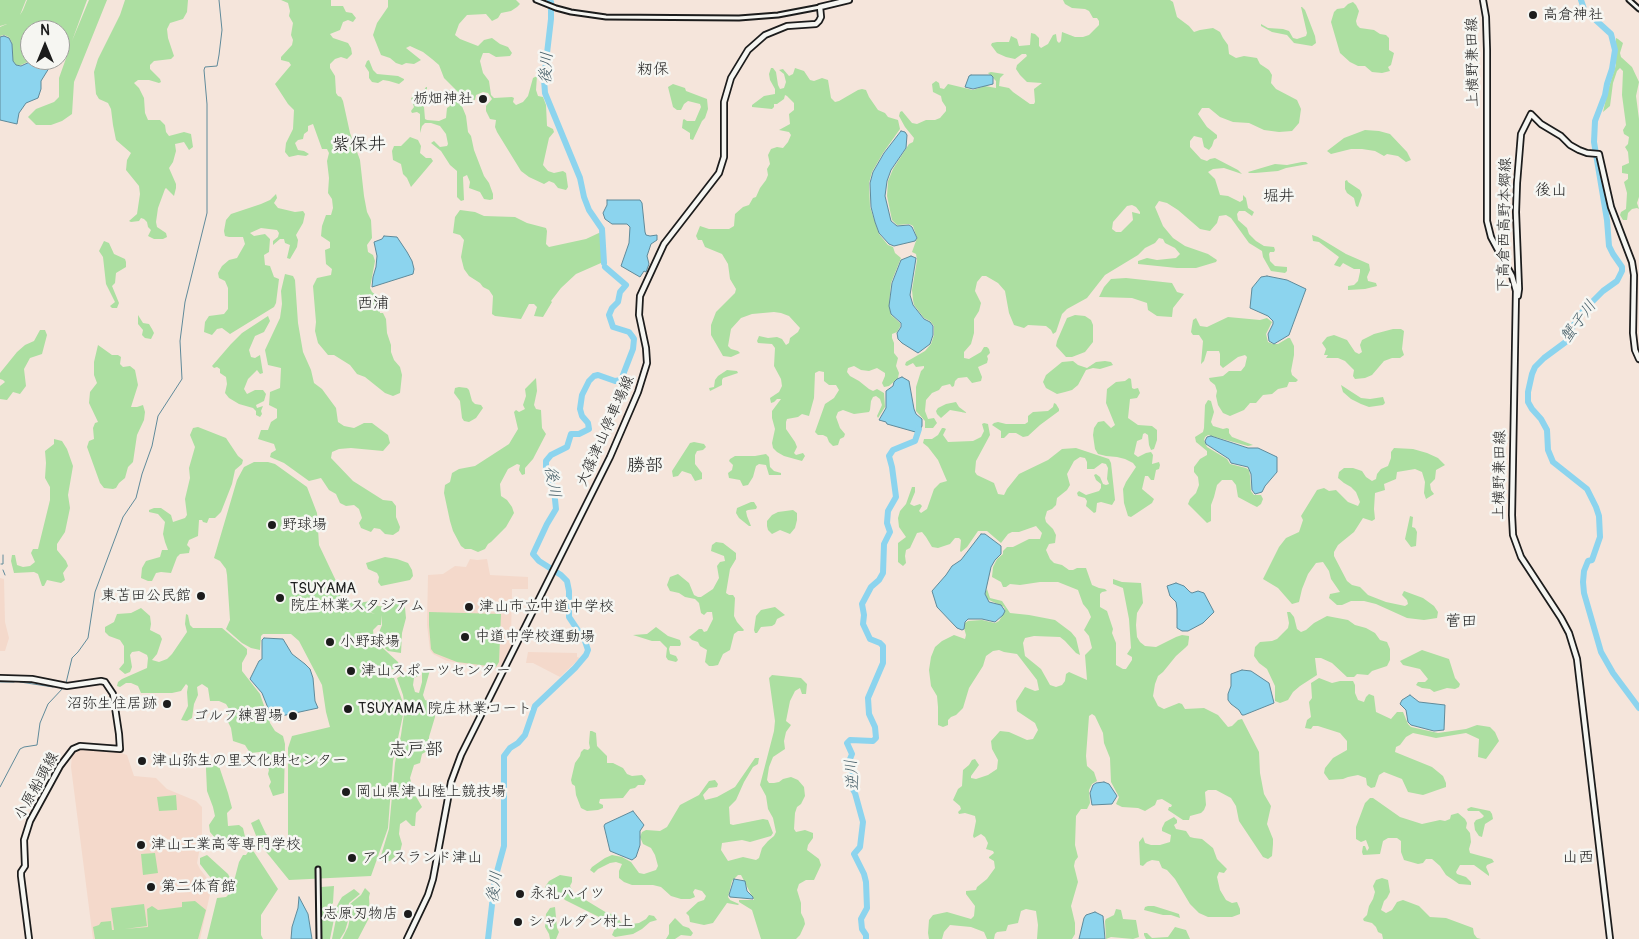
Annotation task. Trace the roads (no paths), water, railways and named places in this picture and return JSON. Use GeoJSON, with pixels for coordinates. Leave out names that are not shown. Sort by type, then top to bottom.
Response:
{"type":"FeatureCollection","features":[{"type":"Feature","properties":{"kind":"main road"},"geometry":{"type":"LineString","coordinates":[[820,7],[848,0]]}},
{"type":"Feature","properties":{"kind":"main road","name":"上横野兼田線"},"geometry":{"type":"LineString","coordinates":[[1483,0],[1486,17],[1487,50],[1487,221],[1491,237],[1512,276],[1516,300],[1512,492],[1513,536],[1521,557],[1569,633],[1577,659],[1610,939]]}},
{"type":"Feature","properties":{"kind":"main road","name":"大篠津山停車場線"},"geometry":{"type":"LineString","coordinates":[[407,939],[428,895],[433,879],[451,782],[461,754],[618,441],[647,368],[646,348],[638,304],[644,285],[664,244],[715,180],[723,166],[724,102],[731,78],[748,50],[759,39],[780,28],[816,24],[821,17],[820,7]]}},
{"type":"Feature","properties":{"kind":"main road","name":"下高倉西高野本郷線"},"geometry":{"type":"LineString","coordinates":[[1516,300],[1519,289],[1516,194],[1520,144],[1521,134],[1531,114],[1541,124],[1561,136],[1570,145],[1579,150],[1596,154],[1612,207],[1632,262],[1634,275],[1633,333],[1635,350],[1639,359]]}},
{"type":"Feature","properties":{"kind":"main road","name":"小原船頭線"},"geometry":{"type":"LineString","coordinates":[[0,678],[32,678],[65,685],[101,681],[112,690],[120,748],[80,746],[73,749],[60,766],[30,821],[24,840],[24,866],[21,872],[29,939]]}},
{"type":"Feature","properties":{"kind":"street"},"geometry":{"type":"LineString","coordinates":[[536,0],[570,12],[606,17],[739,18],[778,15],[820,7]]}},
{"type":"Feature","properties":{"kind":"street"},"geometry":{"type":"LineString","coordinates":[[1628,0],[1639,9]]}},
{"type":"Feature","properties":{"kind":"street"},"geometry":{"type":"LineString","coordinates":[[318,869],[320,939]]}},
{"type":"Feature","properties":{"kind":"water"},"geometry":{"type":"Polygon","coordinates":[[[0,37],[9,38],[12,44],[13,61],[16,65],[20,66],[20,70],[48,70],[41,81],[38,98],[26,103],[19,113],[17,124],[0,120],[0,37]]]}},
{"type":"Feature","properties":{"kind":"water"},"geometry":{"type":"Polygon","coordinates":[[[971,75],[991,75],[993,77],[993,84],[973,89],[965,87],[971,75]]]}},
{"type":"Feature","properties":{"kind":"water"},"geometry":{"type":"Polygon","coordinates":[[[901,131],[907,135],[906,148],[891,170],[885,196],[891,221],[897,226],[909,225],[912,227],[917,238],[915,241],[894,246],[889,244],[879,233],[871,207],[870,183],[873,172],[884,153],[901,131]]]}},
{"type":"Feature","properties":{"kind":"water"},"geometry":{"type":"Polygon","coordinates":[[[607,200],[640,200],[646,235],[657,235],[657,240],[651,244],[647,256],[649,264],[646,272],[644,271],[640,277],[621,266],[629,243],[630,227],[627,224],[612,224],[605,219],[603,213],[607,200]]]}},
{"type":"Feature","properties":{"kind":"water"},"geometry":{"type":"Polygon","coordinates":[[[384,236],[397,237],[412,261],[413,274],[372,287],[377,256],[374,242],[382,239],[384,236]]]}},
{"type":"Feature","properties":{"kind":"water"},"geometry":{"type":"Polygon","coordinates":[[[911,256],[916,258],[910,295],[913,305],[924,319],[933,326],[930,344],[918,353],[898,339],[897,333],[901,323],[891,314],[889,306],[892,283],[901,260],[911,256]]]}},
{"type":"Feature","properties":{"kind":"water"},"geometry":{"type":"Polygon","coordinates":[[[1267,276],[1287,280],[1306,289],[1289,335],[1274,344],[1269,341],[1268,334],[1273,321],[1268,316],[1250,308],[1252,288],[1261,277],[1267,276]]]}},
{"type":"Feature","properties":{"kind":"water"},"geometry":{"type":"Polygon","coordinates":[[[902,377],[909,381],[914,409],[916,414],[922,419],[919,433],[879,420],[886,408],[886,391],[893,386],[897,379],[902,377]]]}},
{"type":"Feature","properties":{"kind":"water"},"geometry":{"type":"Polygon","coordinates":[[[1211,436],[1248,448],[1258,448],[1277,457],[1277,472],[1262,492],[1255,494],[1252,490],[1251,474],[1248,467],[1231,463],[1229,459],[1206,444],[1207,437],[1211,436]]]}},
{"type":"Feature","properties":{"kind":"water"},"geometry":{"type":"Polygon","coordinates":[[[981,534],[985,534],[1001,546],[1001,554],[991,567],[985,594],[989,602],[1001,605],[1005,611],[995,622],[982,619],[968,619],[962,630],[957,628],[937,607],[932,591],[952,566],[961,560],[981,534]]]}},
{"type":"Feature","properties":{"kind":"water"},"geometry":{"type":"Polygon","coordinates":[[[1176,583],[1184,586],[1192,593],[1198,591],[1204,593],[1214,612],[1203,623],[1188,631],[1182,631],[1177,628],[1176,602],[1170,596],[1167,586],[1176,583]]]}},
{"type":"Feature","properties":{"kind":"water"},"geometry":{"type":"Polygon","coordinates":[[[264,638],[283,639],[292,654],[310,669],[313,678],[315,701],[318,708],[272,718],[262,693],[250,679],[259,661],[262,659],[262,640],[264,638]]]}},
{"type":"Feature","properties":{"kind":"water"},"geometry":{"type":"Polygon","coordinates":[[[1242,670],[1251,671],[1269,683],[1274,703],[1244,715],[1231,704],[1228,700],[1228,694],[1231,686],[1231,674],[1242,670]]]}},
{"type":"Feature","properties":{"kind":"water"},"geometry":{"type":"Polygon","coordinates":[[[1410,695],[1419,702],[1445,705],[1444,730],[1434,731],[1411,725],[1408,722],[1406,710],[1400,704],[1402,700],[1410,695]]]}},
{"type":"Feature","properties":{"kind":"water"},"geometry":{"type":"Polygon","coordinates":[[[1104,782],[1109,784],[1117,796],[1112,804],[1092,805],[1090,793],[1093,785],[1104,782]]]}},
{"type":"Feature","properties":{"kind":"water"},"geometry":{"type":"Polygon","coordinates":[[[633,811],[644,825],[640,831],[640,845],[636,857],[632,860],[610,851],[604,826],[633,811]]]}},
{"type":"Feature","properties":{"kind":"water"},"geometry":{"type":"Polygon","coordinates":[[[734,879],[745,881],[747,891],[753,899],[730,897],[734,879]]]}},
{"type":"Feature","properties":{"kind":"water"},"geometry":{"type":"Polygon","coordinates":[[[299,897],[308,914],[312,939],[291,939],[299,897]]]}},
{"type":"Feature","properties":{"kind":"water"},"geometry":{"type":"Polygon","coordinates":[[[1095,912],[1103,916],[1105,939],[1079,939],[1084,918],[1086,915],[1095,912]]]}},
{"type":"Feature","properties":{"kind":"waterway"},"geometry":{"type":"LineString","coordinates":[[66,683],[72,658],[88,638],[95,592],[123,517],[136,498],[152,446],[158,416],[182,379],[180,341],[185,302],[207,213],[207,104],[204,70],[205,67],[217,66],[222,30],[219,0]]}},
{"type":"Feature","properties":{"kind":"waterway","name":"蟹子川"},"geometry":{"type":"LineString","coordinates":[[1581,0],[1584,9],[1611,34],[1615,50],[1605,95],[1595,121],[1594,142],[1607,220],[1609,246],[1622,267],[1622,271],[1617,281],[1603,291],[1581,313],[1567,341],[1535,367],[1528,392],[1528,402],[1547,430],[1548,450],[1553,462],[1587,489],[1596,507],[1599,516],[1600,537],[1592,560],[1588,561],[1584,571],[1584,593],[1601,652],[1613,673],[1639,708]]}},
{"type":"Feature","properties":{"kind":"waterway","name":"後川"},"geometry":{"type":"LineString","coordinates":[[551,10],[544,79],[545,93],[580,178],[589,210],[602,229],[604,263]]}},
{"type":"Feature","properties":{"kind":"waterway","name":"後川"},"geometry":{"type":"LineString","coordinates":[[488,939],[495,879],[504,846],[504,756],[525,735],[535,706],[575,668],[588,650],[585,641],[569,617],[567,581],[539,561],[533,554],[556,509],[554,490],[546,467],[546,461],[551,455],[567,447],[571,434],[579,434],[589,429],[588,423],[582,416],[580,409],[582,395],[589,381],[598,375],[615,381],[621,380],[633,349],[634,339],[632,336],[629,332],[613,327],[609,315],[612,308],[618,302],[620,292],[626,285],[605,267]]}},
{"type":"Feature","properties":{"kind":"waterway","name":"逆川"},"geometry":{"type":"LineString","coordinates":[[866,939],[861,919],[867,908],[866,882],[854,854],[860,847],[863,822],[855,793],[850,784],[852,775],[850,759],[852,754],[847,743],[850,740],[873,741],[876,738],[875,727],[869,714],[868,698],[883,663],[883,646],[870,639],[863,624],[862,604],[871,587],[879,580],[883,573],[884,544],[890,532],[887,523],[888,511],[896,497],[889,456],[893,450],[915,441],[919,429]]}},
{"type":"Feature","properties":{"kind":"waterway"},"geometry":{"type":"LineString","coordinates":[[1,564],[3,564],[3,555]]}},
{"type":"Feature","properties":{"kind":"waterway"},"geometry":{"type":"LineString","coordinates":[[3,570],[5,575]]}},
{"type":"Feature","properties":{"kind":"waterway"},"geometry":{"type":"LineString","coordinates":[[0,682],[14,682]]}},
{"type":"Feature","properties":{"kind":"waterway"},"geometry":{"type":"LineString","coordinates":[[20,682],[53,687]]}},
{"type":"Feature","properties":{"kind":"waterway"},"geometry":{"type":"LineString","coordinates":[[0,787],[20,749],[37,745],[40,723],[48,704],[64,687]]}},
{"type":"Feature","properties":{"kind":"place","name":"高倉神社"},"geometry":{"type":"Point","coordinates":[1533,15]}},
{"type":"Feature","properties":{"kind":"place","name":"栃畑神社"},"geometry":{"type":"Point","coordinates":[483,99]}},
{"type":"Feature","properties":{"kind":"place","name":"野球場"},"geometry":{"type":"Point","coordinates":[272,525]}},
{"type":"Feature","properties":{"kind":"place","name":"東苫田公民館"},"geometry":{"type":"Point","coordinates":[201,596]}},
{"type":"Feature","properties":{"kind":"place","name":"TSUYAMA 院庄林業スタジアム"},"geometry":{"type":"Point","coordinates":[280,598]}},
{"type":"Feature","properties":{"kind":"place","name":"津山市立中道中学校"},"geometry":{"type":"Point","coordinates":[469,607]}},
{"type":"Feature","properties":{"kind":"place","name":"中道中学校運動場"},"geometry":{"type":"Point","coordinates":[465,637]}},
{"type":"Feature","properties":{"kind":"place","name":"小野球場"},"geometry":{"type":"Point","coordinates":[330,642]}},
{"type":"Feature","properties":{"kind":"place","name":"津山スポーツセンター"},"geometry":{"type":"Point","coordinates":[351,671]}},
{"type":"Feature","properties":{"kind":"place","name":"沼弥生住居跡"},"geometry":{"type":"Point","coordinates":[167,704]}},
{"type":"Feature","properties":{"kind":"place","name":"TSUYAMA 院庄林業コート"},"geometry":{"type":"Point","coordinates":[348,709]}},
{"type":"Feature","properties":{"kind":"place","name":"ゴルフ練習場"},"geometry":{"type":"Point","coordinates":[293,716]}},
{"type":"Feature","properties":{"kind":"place","name":"津山弥生の里文化財センター"},"geometry":{"type":"Point","coordinates":[142,761]}},
{"type":"Feature","properties":{"kind":"place","name":"岡山県津山陸上競技場"},"geometry":{"type":"Point","coordinates":[346,792]}},
{"type":"Feature","properties":{"kind":"place","name":"津山工業高等専門学校"},"geometry":{"type":"Point","coordinates":[141,845]}},
{"type":"Feature","properties":{"kind":"place","name":"アイスランド津山"},"geometry":{"type":"Point","coordinates":[352,858]}},
{"type":"Feature","properties":{"kind":"place","name":"第二体育館"},"geometry":{"type":"Point","coordinates":[151,887]}},
{"type":"Feature","properties":{"kind":"place","name":"永礼ハイツ"},"geometry":{"type":"Point","coordinates":[520,894]}},
{"type":"Feature","properties":{"kind":"place","name":"志原刃物店"},"geometry":{"type":"Point","coordinates":[408,914]}},
{"type":"Feature","properties":{"kind":"place","name":"シャルダン村上"},"geometry":{"type":"Point","coordinates":[518,922]}},
{"type":"Feature","properties":{"kind":"district","name":"籾保"},"geometry":{"type":"Point","coordinates":[653,70]}},
{"type":"Feature","properties":{"kind":"district","name":"紫保井"},"geometry":{"type":"Point","coordinates":[359,145]}},
{"type":"Feature","properties":{"kind":"district","name":"後山"},"geometry":{"type":"Point","coordinates":[1551,191]}},
{"type":"Feature","properties":{"kind":"district","name":"堀井"},"geometry":{"type":"Point","coordinates":[1279,197]}},
{"type":"Feature","properties":{"kind":"district","name":"西浦"},"geometry":{"type":"Point","coordinates":[373,304]}},
{"type":"Feature","properties":{"kind":"district","name":"勝部"},"geometry":{"type":"Point","coordinates":[645,466]}},
{"type":"Feature","properties":{"kind":"district","name":"菅田"},"geometry":{"type":"Point","coordinates":[1461,622]}},
{"type":"Feature","properties":{"kind":"district","name":"志戸部"},"geometry":{"type":"Point","coordinates":[416,750]}},
{"type":"Feature","properties":{"kind":"district","name":"山西"},"geometry":{"type":"Point","coordinates":[1578,858]}}]}
